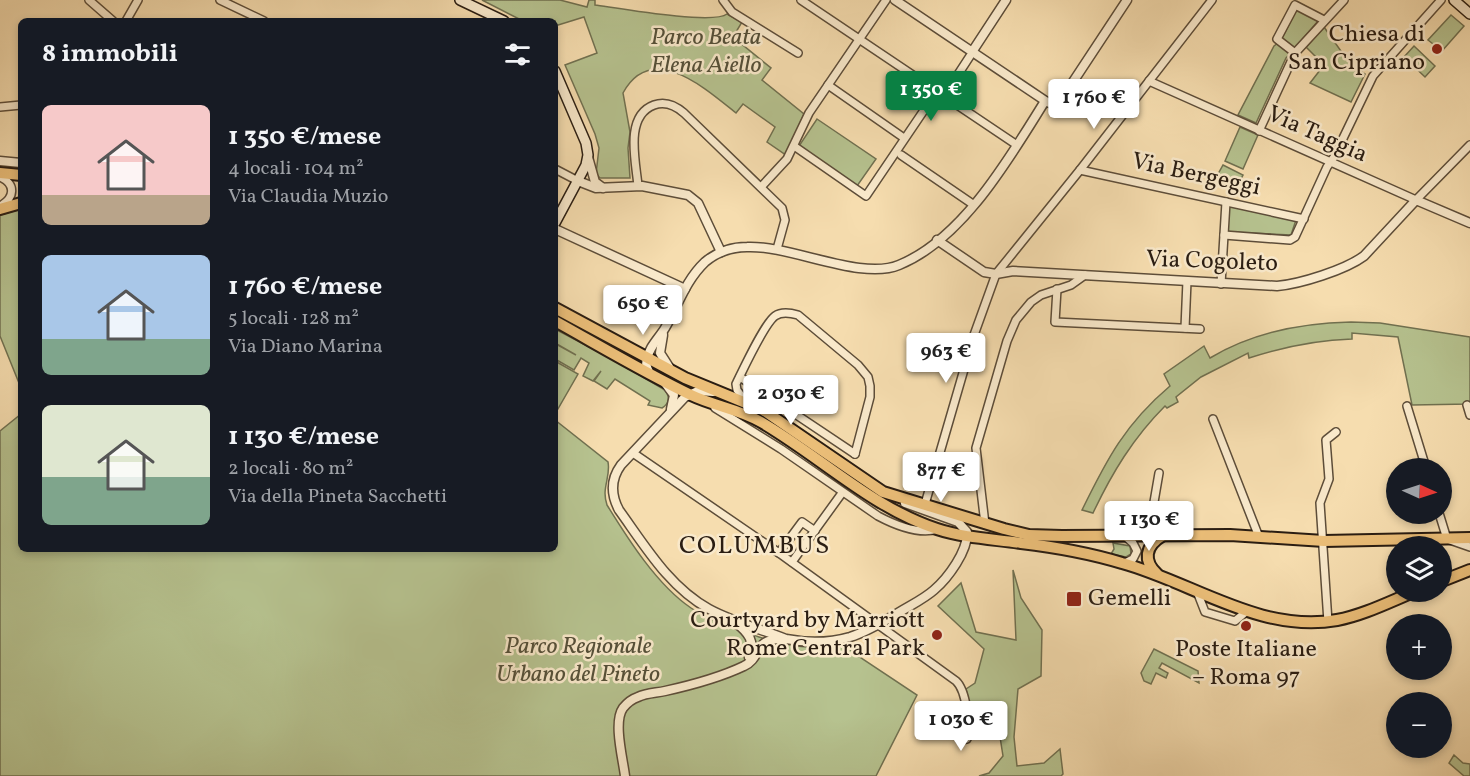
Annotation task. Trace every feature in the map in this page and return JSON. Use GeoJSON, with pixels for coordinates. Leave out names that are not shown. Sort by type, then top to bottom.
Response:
{"type":"FeatureCollection","features":[{"type":"Feature","properties":{"kind":"main road"},"geometry":{"type":"LineString","coordinates":[[460,0],[498,18]]}},
{"type":"Feature","properties":{"kind":"main road"},"geometry":{"type":"LineString","coordinates":[[1454,0],[1470,14]]}},
{"type":"Feature","properties":{"kind":"main road"},"geometry":{"type":"LineString","coordinates":[[558,78],[587,145],[588,155],[578,181],[558,218]]}},
{"type":"Feature","properties":{"kind":"main road"},"geometry":{"type":"LineString","coordinates":[[0,175],[18,175]]}},
{"type":"Feature","properties":{"kind":"main road"},"geometry":{"type":"LineString","coordinates":[[0,207],[18,204]]}},
{"type":"Feature","properties":{"kind":"main road"},"geometry":{"type":"LineString","coordinates":[[558,310],[678,375],[746,402],[774,417],[884,492],[985,524],[1036,535],[1126,537],[1230,535],[1324,541],[1386,539]]}},
{"type":"Feature","properties":{"kind":"main road"},"geometry":{"type":"LineString","coordinates":[[558,323],[693,396],[756,419],[877,501],[903,515],[938,529],[967,536],[1068,550],[1125,563],[1198,594],[1247,611],[1294,621],[1328,622],[1356,615],[1388,602]]}},
{"type":"Feature","properties":{"kind":"main road"},"geometry":{"type":"LineString","coordinates":[[1158,576],[1149,566],[1148,554],[1153,543],[1162,536]]}},
{"type":"Feature","properties":{"kind":"main road"},"geometry":{"type":"LineString","coordinates":[[1452,538],[1470,538]]}},
{"type":"Feature","properties":{"kind":"main road"},"geometry":{"type":"LineString","coordinates":[[1452,577],[1470,570]]}},
{"type":"Feature","properties":{"kind":"street"},"geometry":{"type":"LineString","coordinates":[[89,0],[110,18]]}},
{"type":"Feature","properties":{"kind":"street"},"geometry":{"type":"LineString","coordinates":[[128,18],[138,0]]}},
{"type":"Feature","properties":{"kind":"street"},"geometry":{"type":"LineString","coordinates":[[220,0],[258,18]]}},
{"type":"Feature","properties":{"kind":"street"},"geometry":{"type":"LineString","coordinates":[[723,0],[732,12],[798,53]]}},
{"type":"Feature","properties":{"kind":"street"},"geometry":{"type":"LineString","coordinates":[[801,0],[1017,145]]}},
{"type":"Feature","properties":{"kind":"street"},"geometry":{"type":"LineString","coordinates":[[761,187],[784,162],[807,117],[886,0]]}},
{"type":"Feature","properties":{"kind":"street"},"geometry":{"type":"LineString","coordinates":[[895,0],[971,54],[1045,101],[1055,104],[1063,97],[1127,0]]}},
{"type":"Feature","properties":{"kind":"street"},"geometry":{"type":"LineString","coordinates":[[794,146],[866,196],[904,138],[971,54],[1006,0]]}},
{"type":"Feature","properties":{"kind":"street"},"geometry":{"type":"LineString","coordinates":[[925,504],[974,334],[996,274],[1212,0]]}},
{"type":"Feature","properties":{"kind":"street"},"geometry":{"type":"LineString","coordinates":[[1258,130],[1295,53],[1344,0]]}},
{"type":"Feature","properties":{"kind":"street"},"geometry":{"type":"LineString","coordinates":[[1224,235],[1293,239],[1373,76],[1441,0]]}},
{"type":"Feature","properties":{"kind":"street"},"geometry":{"type":"LineString","coordinates":[[1295,53],[1278,39],[1295,5],[1324,20]]}},
{"type":"Feature","properties":{"kind":"street","name":"Via Taggia"},"geometry":{"type":"LineString","coordinates":[[1149,81],[1470,223]]}},
{"type":"Feature","properties":{"kind":"street"},"geometry":{"type":"LineString","coordinates":[[828,85],[904,138]]}},
{"type":"Feature","properties":{"kind":"street"},"geometry":{"type":"LineString","coordinates":[[649,372],[647,358],[653,345],[665,329],[685,289],[699,268],[711,258],[721,252],[743,247],[777,249],[858,268],[890,268],[905,262],[938,240],[974,205],[1000,173],[1045,101]]}},
{"type":"Feature","properties":{"kind":"street"},"geometry":{"type":"LineString","coordinates":[[638,186],[635,143],[636,125],[641,115],[652,106],[664,104],[680,109],[784,212],[784,224],[777,249]]}},
{"type":"Feature","properties":{"kind":"street"},"geometry":{"type":"LineString","coordinates":[[0,106],[18,105]]}},
{"type":"Feature","properties":{"kind":"street"},"geometry":{"type":"LineString","coordinates":[[1416,200],[1470,145]]}},
{"type":"Feature","properties":{"kind":"street"},"geometry":{"type":"LineString","coordinates":[[588,155],[596,182],[603,188]]}},
{"type":"Feature","properties":{"kind":"street"},"geometry":{"type":"LineString","coordinates":[[901,155],[974,205]]}},
{"type":"Feature","properties":{"kind":"street"},"geometry":{"type":"LineString","coordinates":[[0,163],[18,163]]}},
{"type":"Feature","properties":{"kind":"street","name":"Via Bergeggi"},"geometry":{"type":"LineString","coordinates":[[1080,170],[1304,219]]}},
{"type":"Feature","properties":{"kind":"street"},"geometry":{"type":"LineString","coordinates":[[558,171],[593,188],[638,186],[688,195],[698,203],[721,252]]}},
{"type":"Feature","properties":{"kind":"street"},"geometry":{"type":"LineString","coordinates":[[0,175],[9,183],[12,190],[10,199],[0,207]]}},
{"type":"Feature","properties":{"kind":"street","name":"Via Cogoleto"},"geometry":{"type":"LineString","coordinates":[[938,240],[987,273],[1013,271],[1283,286],[1352,264],[1364,256],[1416,200]]}},
{"type":"Feature","properties":{"kind":"street"},"geometry":{"type":"LineString","coordinates":[[1221,284],[1226,202]]}},
{"type":"Feature","properties":{"kind":"street"},"geometry":{"type":"LineString","coordinates":[[558,230],[685,289]]}},
{"type":"Feature","properties":{"kind":"street"},"geometry":{"type":"LineString","coordinates":[[985,524],[976,448],[999,363],[1011,330],[1026,307],[1039,295],[1071,285],[1085,275]]}},
{"type":"Feature","properties":{"kind":"street"},"geometry":{"type":"LineString","coordinates":[[1185,328],[1187,281]]}},
{"type":"Feature","properties":{"kind":"street"},"geometry":{"type":"LineString","coordinates":[[1056,289],[1055,322],[1200,329]]}},
{"type":"Feature","properties":{"kind":"street"},"geometry":{"type":"LineString","coordinates":[[746,402],[736,388],[773,318],[780,313],[787,312],[801,316],[858,365],[868,377],[870,397],[855,454],[848,460],[834,457]]}},
{"type":"Feature","properties":{"kind":"street"},"geometry":{"type":"LineString","coordinates":[[665,329],[660,356],[678,375]]}},
{"type":"Feature","properties":{"kind":"street"},"geometry":{"type":"LineString","coordinates":[[740,378],[855,454]]}},
{"type":"Feature","properties":{"kind":"street"},"geometry":{"type":"LineString","coordinates":[[662,379],[673,394],[670,413]]}},
{"type":"Feature","properties":{"kind":"street"},"geometry":{"type":"LineString","coordinates":[[723,393],[698,391],[670,413],[618,469],[613,481],[613,495],[619,510],[678,587],[706,607],[731,619],[786,639]]}},
{"type":"Feature","properties":{"kind":"street"},"geometry":{"type":"LineString","coordinates":[[693,396],[766,439],[878,516],[926,532],[938,529]]}},
{"type":"Feature","properties":{"kind":"street"},"geometry":{"type":"LineString","coordinates":[[1467,405],[1470,415]]}},
{"type":"Feature","properties":{"kind":"street"},"geometry":{"type":"LineString","coordinates":[[1407,406],[1423,458]]}},
{"type":"Feature","properties":{"kind":"street"},"geometry":{"type":"LineString","coordinates":[[1213,419],[1259,537]]}},
{"type":"Feature","properties":{"kind":"street"},"geometry":{"type":"LineString","coordinates":[[1328,622],[1320,503],[1329,479],[1326,440],[1336,432]]}},
{"type":"Feature","properties":{"kind":"street"},"geometry":{"type":"LineString","coordinates":[[633,453],[880,624],[896,639],[959,683],[965,696],[965,711]]}},
{"type":"Feature","properties":{"kind":"street"},"geometry":{"type":"LineString","coordinates":[[1148,537],[1159,473]]}},
{"type":"Feature","properties":{"kind":"street"},"geometry":{"type":"LineString","coordinates":[[625,776],[619,724],[620,714],[625,705],[637,697],[679,688],[741,667],[750,663],[758,648],[767,641],[786,639],[831,641],[853,636],[880,624],[928,595],[938,586],[963,550],[967,536],[966,529],[958,522],[924,511],[884,492]]}},
{"type":"Feature","properties":{"kind":"street"},"geometry":{"type":"LineString","coordinates":[[792,562],[842,493]]}},
{"type":"Feature","properties":{"kind":"street"},"geometry":{"type":"LineString","coordinates":[[779,553],[802,522],[814,531]]}},
{"type":"Feature","properties":{"kind":"street"},"geometry":{"type":"LineString","coordinates":[[1125,563],[1134,557],[1137,551],[1135,545],[1126,537]]}},
{"type":"Feature","properties":{"kind":"street"},"geometry":{"type":"LineString","coordinates":[[1452,540],[1470,547]]}},
{"type":"Feature","properties":{"kind":"street"},"geometry":{"type":"LineString","coordinates":[[731,619],[744,628],[751,639],[751,654],[741,667]]}},
{"type":"Feature","properties":{"kind":"green space","name":"Parco Beata Elena Aiello"},"geometry":{"type":"Polygon","coordinates":[[[482,0],[560,0],[587,7],[589,0],[595,0],[595,5],[664,15],[704,18],[727,14],[742,22],[733,37],[771,68],[762,80],[804,114],[786,155],[767,142],[775,127],[743,104],[736,113],[710,92],[679,74],[664,70],[649,70],[635,78],[623,93],[630,132],[628,148],[630,178],[600,178],[596,174],[599,148],[595,134],[565,65],[597,53],[584,17],[558,25],[558,18],[517,18],[482,0]]]}},
{"type":"Feature","properties":{"kind":"green space"},"geometry":{"type":"Polygon","coordinates":[[[1297,9],[1318,21],[1294,49],[1282,38],[1297,9]]]}},
{"type":"Feature","properties":{"kind":"green space"},"geometry":{"type":"Polygon","coordinates":[[[1451,15],[1464,26],[1442,51],[1428,40],[1451,15]]]}},
{"type":"Feature","properties":{"kind":"green space"},"geometry":{"type":"Polygon","coordinates":[[[1324,27],[1350,64],[1365,74],[1351,102],[1310,83],[1324,65],[1306,47],[1324,27]]]}},
{"type":"Feature","properties":{"kind":"green space"},"geometry":{"type":"Polygon","coordinates":[[[1278,43],[1290,54],[1286,58],[1256,123],[1238,115],[1274,46],[1278,43]]]}},
{"type":"Feature","properties":{"kind":"green space"},"geometry":{"type":"Polygon","coordinates":[[[1414,46],[1435,66],[1425,77],[1404,57],[1414,46]]]}},
{"type":"Feature","properties":{"kind":"green space"},"geometry":{"type":"Polygon","coordinates":[[[817,119],[876,159],[857,186],[799,146],[817,119]]]}},
{"type":"Feature","properties":{"kind":"green space"},"geometry":{"type":"Polygon","coordinates":[[[1240,127],[1258,135],[1243,169],[1225,161],[1240,127]]]}},
{"type":"Feature","properties":{"kind":"green space"},"geometry":{"type":"Polygon","coordinates":[[[1223,165],[1243,175],[1238,185],[1217,176],[1223,165]]]}},
{"type":"Feature","properties":{"kind":"green space"},"geometry":{"type":"Polygon","coordinates":[[[1229,206],[1296,220],[1291,235],[1226,232],[1229,206]]]}},
{"type":"Feature","properties":{"kind":"green space"},"geometry":{"type":"Polygon","coordinates":[[[18,210],[18,381],[0,336],[0,215],[18,210]]]}},
{"type":"Feature","properties":{"kind":"green space"},"geometry":{"type":"Polygon","coordinates":[[[1380,323],[1470,337],[1470,404],[1412,405],[1398,337],[1352,333],[1352,339],[1300,345],[1249,358],[1248,353],[1201,377],[1176,397],[1178,402],[1167,408],[1165,406],[1124,457],[1093,513],[1082,510],[1118,443],[1141,414],[1170,386],[1164,374],[1204,346],[1210,358],[1261,335],[1314,324],[1380,323]]]}},
{"type":"Feature","properties":{"kind":"green space"},"geometry":{"type":"Polygon","coordinates":[[[558,331],[665,390],[668,397],[667,404],[662,408],[648,405],[650,401],[615,379],[607,389],[594,381],[601,371],[593,381],[583,376],[589,363],[581,358],[574,370],[558,361],[558,345],[576,355],[558,345],[558,331]]]}},
{"type":"Feature","properties":{"kind":"green space"},"geometry":{"type":"Polygon","coordinates":[[[558,363],[578,374],[558,409],[558,363]]]}},
{"type":"Feature","properties":{"kind":"green space","name":"Parco Regionale Urbano del Pineto"},"geometry":{"type":"Polygon","coordinates":[[[18,416],[18,552],[558,552],[558,422],[608,462],[605,493],[607,505],[655,574],[666,587],[691,608],[724,625],[780,643],[801,647],[845,644],[855,654],[917,695],[876,776],[0,776],[0,431],[18,416]]]}},
{"type":"Feature","properties":{"kind":"green space"},"geometry":{"type":"Polygon","coordinates":[[[1113,543],[1130,546],[1131,554],[1126,557],[1111,554],[1114,549],[1113,543]]]}},
{"type":"Feature","properties":{"kind":"green space"},"geometry":{"type":"Polygon","coordinates":[[[1013,570],[1021,598],[1042,630],[1041,676],[1018,689],[1014,737],[1017,766],[1044,763],[1060,749],[1063,774],[1061,776],[979,776],[989,773],[1003,756],[1000,737],[974,724],[966,689],[975,683],[984,649],[938,606],[961,583],[976,632],[1016,640],[1013,570]]]}},
{"type":"Feature","properties":{"kind":"green space"},"geometry":{"type":"Polygon","coordinates":[[[1154,649],[1198,671],[1199,683],[1162,663],[1159,668],[1168,673],[1166,678],[1156,673],[1151,684],[1144,681],[1141,673],[1154,649]]]}},
{"type":"Feature","properties":{"kind":"green space"},"geometry":{"type":"Polygon","coordinates":[[[1454,755],[1463,763],[1470,764],[1470,776],[1464,776],[1449,763],[1454,755]]]}},
{"type":"Feature","properties":{"kind":"place","name":"Chiesa di San Cipriano"},"geometry":{"type":"Point","coordinates":[1437,49]}},
{"type":"Feature","properties":{"kind":"place","name":"Gemelli"},"geometry":{"type":"Point","coordinates":[1074,599]}},
{"type":"Feature","properties":{"kind":"place","name":"Poste Italiane – Roma 97"},"geometry":{"type":"Point","coordinates":[1246,626]}},
{"type":"Feature","properties":{"kind":"place","name":"Courtyard by Marriott Rome Central Park"},"geometry":{"type":"Point","coordinates":[937,635]}},
{"type":"Feature","properties":{"kind":"district","name":"COLUMBUS"},"geometry":{"type":"Point","coordinates":[755,546]}}]}
